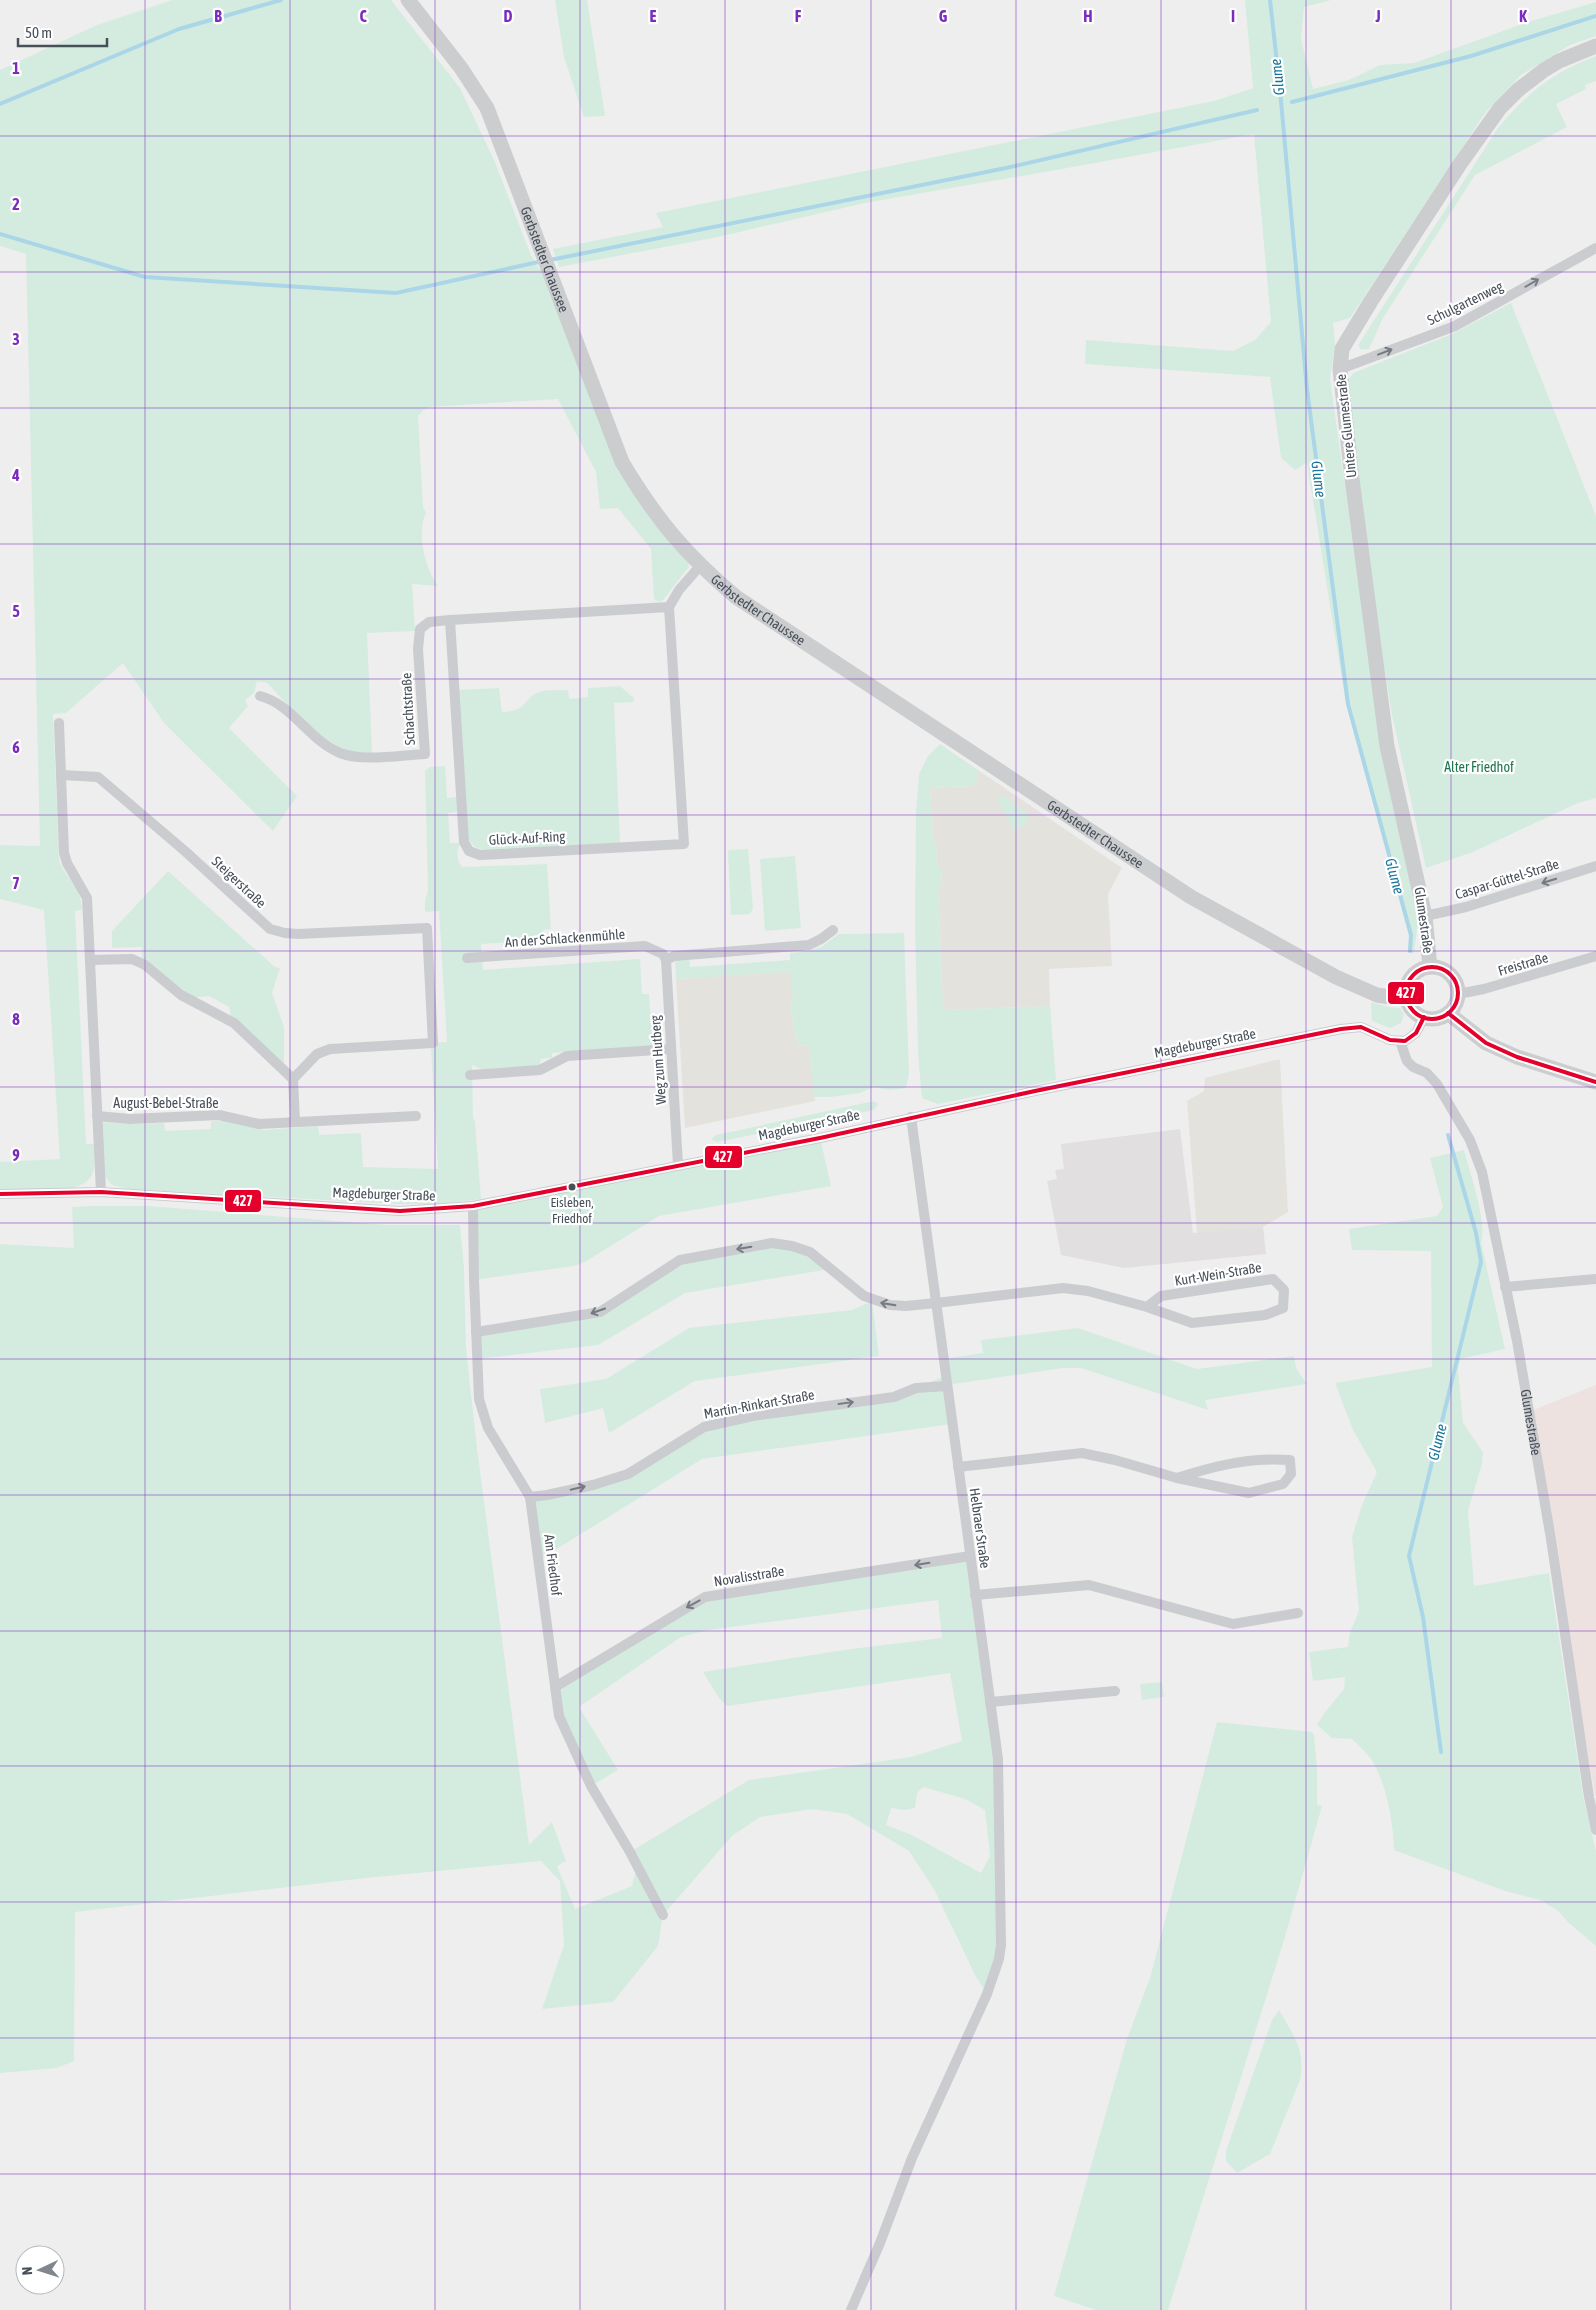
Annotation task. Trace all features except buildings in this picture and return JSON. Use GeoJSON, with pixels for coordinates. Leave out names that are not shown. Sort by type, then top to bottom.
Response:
{"type":"FeatureCollection","features":[{"type":"Feature","properties":{"kind":"main road","name":"Gerbstedter Chaussee"},"geometry":{"type":"LineString","coordinates":[[408,0],[462,68],[487,108],[544,253],[622,462],[651,509],[700,566],[736,597],[1191,897],[1303,960],[1377,995],[1407,996]]}},
{"type":"Feature","properties":{"kind":"main road","name":"Untere Glumestraße"},"geometry":{"type":"LineString","coordinates":[[1416,872],[1387,746],[1352,479],[1340,369],[1342,349],[1350,333],[1460,164],[1500,108],[1518,90],[1544,70],[1559,61],[1596,46]]}},
{"type":"Feature","properties":{"kind":"main road","name":"Glumestraße"},"geometry":{"type":"LineString","coordinates":[[1416,872],[1425,916],[1430,967]]}},
{"type":"Feature","properties":{"kind":"main road"},"geometry":{"type":"LineString","coordinates":[[1430,967],[1446,971],[1453,977],[1458,994],[1455,1004],[1448,1013],[1437,1018],[1424,1017],[1412,1008],[1407,996],[1409,982],[1413,976],[1418,971],[1430,967]]}},
{"type":"Feature","properties":{"kind":"main road"},"geometry":{"type":"LineString","coordinates":[[1448,1013],[1486,1043],[1517,1057],[1596,1082]]}},
{"type":"Feature","properties":{"kind":"street","name":"Schulgartenweg"},"geometry":{"type":"LineString","coordinates":[[1340,369],[1455,326],[1596,248]]}},
{"type":"Feature","properties":{"kind":"street"},"geometry":{"type":"LineString","coordinates":[[450,620],[669,607],[679,590],[700,566]]}},
{"type":"Feature","properties":{"kind":"street","name":"Glück-Auf-Ring"},"geometry":{"type":"LineString","coordinates":[[450,620],[464,842],[469,852],[480,855],[684,844],[669,607]]}},
{"type":"Feature","properties":{"kind":"street","name":"Schachtstraße"},"geometry":{"type":"LineString","coordinates":[[260,696],[274,699],[327,745],[341,753],[359,757],[425,754],[418,649],[420,629],[429,622],[450,620]]}},
{"type":"Feature","properties":{"kind":"street"},"geometry":{"type":"LineString","coordinates":[[59,723],[64,853],[67,864],[87,898],[101,1192]]}},
{"type":"Feature","properties":{"kind":"street","name":"Steigerstraße"},"geometry":{"type":"LineString","coordinates":[[62,775],[98,777],[186,852],[270,930],[285,934],[298,934],[427,928],[433,1043],[330,1049],[316,1054],[293,1079]]}},
{"type":"Feature","properties":{"kind":"street","name":"Caspar-Güttel-Straße"},"geometry":{"type":"LineString","coordinates":[[1425,916],[1466,908],[1596,866]]}},
{"type":"Feature","properties":{"kind":"street"},"geometry":{"type":"LineString","coordinates":[[664,957],[809,945],[833,930]]}},
{"type":"Feature","properties":{"kind":"street","name":"An der Schlackenmühle"},"geometry":{"type":"LineString","coordinates":[[467,958],[645,946],[664,957]]}},
{"type":"Feature","properties":{"kind":"street","name":"Freistraße"},"geometry":{"type":"LineString","coordinates":[[1458,994],[1484,989],[1596,956]]}},
{"type":"Feature","properties":{"kind":"street","name":"Weg zum Hutberg"},"geometry":{"type":"LineString","coordinates":[[664,957],[678,1165]]}},
{"type":"Feature","properties":{"kind":"street"},"geometry":{"type":"LineString","coordinates":[[90,960],[132,959],[145,964],[181,995],[234,1023],[293,1079],[295,1122]]}},
{"type":"Feature","properties":{"kind":"street"},"geometry":{"type":"LineString","coordinates":[[1400,1042],[1409,1039],[1416,1033],[1424,1017]]}},
{"type":"Feature","properties":{"kind":"street","name":"Magdeburger Straße"},"geometry":{"type":"LineString","coordinates":[[0,1194],[101,1192],[400,1211],[474,1206],[820,1138],[910,1117],[1341,1029],[1361,1027],[1390,1040],[1400,1042]]}},
{"type":"Feature","properties":{"kind":"street","name":"Glumestraße"},"geometry":{"type":"LineString","coordinates":[[1400,1042],[1407,1061],[1413,1067],[1428,1073],[1437,1084],[1470,1140],[1482,1172],[1505,1286],[1551,1539],[1589,1797],[1596,1830]]}},
{"type":"Feature","properties":{"kind":"street"},"geometry":{"type":"LineString","coordinates":[[470,1074],[540,1070],[567,1056],[671,1049]]}},
{"type":"Feature","properties":{"kind":"street","name":"August-Bebel-Straße"},"geometry":{"type":"LineString","coordinates":[[98,1116],[130,1119],[219,1115],[259,1124],[416,1116]]}},
{"type":"Feature","properties":{"kind":"street","name":"Helbraer Straße"},"geometry":{"type":"LineString","coordinates":[[851,2310],[880,2243],[912,2158],[987,1994],[999,1959],[1000,1945],[998,1759],[910,1117]]}},
{"type":"Feature","properties":{"kind":"street","name":"Am Friedhof"},"geometry":{"type":"LineString","coordinates":[[474,1206],[479,1400],[488,1428],[530,1497],[559,1716],[591,1786],[630,1852],[663,1915]]}},
{"type":"Feature","properties":{"kind":"street","name":"Kurt-Wein-Straße"},"geometry":{"type":"LineString","coordinates":[[476,1332],[600,1312],[680,1260],[772,1243],[792,1246],[810,1252],[856,1290],[876,1302],[906,1306],[1063,1288],[1088,1291],[1147,1307],[1192,1323],[1265,1315],[1283,1308],[1284,1290],[1273,1279],[1161,1296],[1147,1307]]}},
{"type":"Feature","properties":{"kind":"street"},"geometry":{"type":"LineString","coordinates":[[1505,1286],[1596,1279]]}},
{"type":"Feature","properties":{"kind":"street","name":"Martin-Rinkart-Straße"},"geometry":{"type":"LineString","coordinates":[[530,1497],[593,1485],[628,1474],[704,1427],[753,1416],[894,1397],[916,1388],[947,1386]]}},
{"type":"Feature","properties":{"kind":"street"},"geometry":{"type":"LineString","coordinates":[[958,1467],[1082,1452],[1176,1478],[1249,1493],[1283,1484],[1291,1474],[1290,1460],[1272,1459],[1217,1464],[1176,1478]]}},
{"type":"Feature","properties":{"kind":"street","name":"Novalisstraße"},"geometry":{"type":"LineString","coordinates":[[555,1687],[705,1598],[970,1556]]}},
{"type":"Feature","properties":{"kind":"street"},"geometry":{"type":"LineString","coordinates":[[975,1595],[1089,1585],[1233,1624],[1298,1613]]}},
{"type":"Feature","properties":{"kind":"street"},"geometry":{"type":"LineString","coordinates":[[990,1702],[1115,1691]]}},
{"type":"Feature","properties":{"kind":"shaded area"},"geometry":{"type":"Polygon","coordinates":[[[978,770],[1122,868],[1108,894],[1112,966],[1049,969],[1050,1006],[943,1010],[938,886],[942,886],[941,868],[937,868],[936,842],[933,842],[930,788],[973,786],[978,780],[978,770]]]}},
{"type":"Feature","properties":{"kind":"shaded area"},"geometry":{"type":"Polygon","coordinates":[[[791,971],[793,1001],[790,1001],[795,1036],[800,1046],[809,1045],[815,1101],[685,1128],[676,979],[791,971]]]}},
{"type":"Feature","properties":{"kind":"shaded area"},"geometry":{"type":"Polygon","coordinates":[[[1280,1060],[1288,1212],[1263,1227],[1197,1233],[1187,1101],[1204,1091],[1205,1078],[1280,1060]]]}},
{"type":"Feature","properties":{"kind":"shaded area"},"geometry":{"type":"Polygon","coordinates":[[[1180,1129],[1193,1233],[1263,1227],[1266,1254],[1124,1268],[1061,1255],[1047,1181],[1057,1179],[1055,1170],[1064,1169],[1061,1144],[1180,1129]]]}},
{"type":"Feature","properties":{"kind":"shaded area"},"geometry":{"type":"Polygon","coordinates":[[[1596,1385],[1595,1796],[1576,1681],[1557,1541],[1531,1411],[1596,1385]]]}},
{"type":"Feature","properties":{"kind":"green space"},"geometry":{"type":"Polygon","coordinates":[[[172,0],[391,0],[460,88],[494,160],[531,255],[539,269],[542,269],[616,460],[688,560],[689,567],[663,600],[659,602],[654,599],[651,549],[618,508],[600,509],[596,472],[558,399],[429,407],[418,416],[423,507],[426,513],[423,521],[422,540],[429,570],[438,586],[412,584],[415,631],[367,633],[372,753],[337,747],[328,742],[309,727],[267,683],[257,681],[254,693],[245,700],[248,706],[229,728],[297,796],[273,831],[164,723],[123,663],[66,713],[53,714],[59,860],[79,895],[82,910],[75,911],[86,1144],[94,1144],[95,1157],[90,1178],[84,1184],[74,1188],[48,1192],[0,1194],[0,1162],[60,1159],[44,910],[0,899],[0,845],[40,846],[26,254],[0,246],[0,70],[97,25],[172,0]]]}},
{"type":"Feature","properties":{"kind":"green space"},"geometry":{"type":"Polygon","coordinates":[[[555,0],[587,0],[605,116],[584,117],[564,57],[555,0]]]}},
{"type":"Feature","properties":{"kind":"green space"},"geometry":{"type":"Polygon","coordinates":[[[1245,0],[1331,0],[1304,7],[1301,39],[1313,89],[1349,80],[1380,65],[1414,63],[1528,22],[1596,2],[1596,36],[1570,45],[1521,75],[1485,113],[1350,318],[1333,323],[1335,345],[1330,379],[1365,629],[1418,920],[1414,953],[1408,953],[1409,936],[1346,704],[1307,463],[1295,470],[1281,458],[1270,377],[1085,364],[1086,340],[1233,351],[1255,340],[1271,322],[1254,134],[865,203],[718,237],[559,267],[553,249],[663,227],[656,213],[1214,101],[1253,88],[1245,0]]]}},
{"type":"Feature","properties":{"kind":"green space"},"geometry":{"type":"Polygon","coordinates":[[[1596,56],[1596,81],[1585,85],[1586,89],[1556,104],[1567,127],[1475,175],[1383,318],[1369,349],[1361,350],[1358,345],[1498,128],[1530,94],[1542,85],[1567,69],[1596,56]]]}},
{"type":"Feature","properties":{"kind":"green space","name":"Alter Friedhof"},"geometry":{"type":"Polygon","coordinates":[[[1511,303],[1596,516],[1596,798],[1578,803],[1473,852],[1426,868],[1392,715],[1346,384],[1353,373],[1452,334],[1511,303]]]}},
{"type":"Feature","properties":{"kind":"green space"},"geometry":{"type":"Polygon","coordinates":[[[620,686],[634,698],[634,702],[614,703],[620,843],[490,850],[478,848],[470,842],[466,834],[458,690],[499,688],[502,712],[522,707],[530,698],[542,691],[568,690],[569,699],[588,697],[588,688],[620,686]]]}},
{"type":"Feature","properties":{"kind":"green space"},"geometry":{"type":"Polygon","coordinates":[[[940,744],[978,770],[978,780],[973,786],[930,788],[933,841],[936,842],[937,868],[941,868],[942,886],[938,886],[943,1010],[1050,1006],[1056,1080],[938,1104],[922,1098],[918,1055],[915,925],[916,812],[919,774],[928,756],[940,744]]]}},
{"type":"Feature","properties":{"kind":"green space"},"geometry":{"type":"Polygon","coordinates":[[[445,766],[447,798],[457,797],[458,812],[448,813],[450,843],[460,843],[458,855],[462,867],[547,864],[551,929],[543,930],[543,940],[481,944],[483,970],[640,959],[642,994],[649,994],[653,1047],[552,1053],[552,1058],[540,1059],[541,1066],[481,1069],[472,1065],[473,1117],[475,1122],[481,1199],[441,1204],[399,1204],[129,1189],[112,1185],[104,1175],[102,1122],[164,1123],[165,1131],[211,1129],[211,1121],[225,1121],[264,1130],[318,1126],[319,1135],[361,1133],[363,1167],[438,1169],[431,1049],[435,1043],[447,1042],[439,911],[425,912],[425,900],[428,891],[425,771],[430,767],[445,766]]]}},
{"type":"Feature","properties":{"kind":"green space"},"geometry":{"type":"Polygon","coordinates":[[[1000,794],[1028,813],[1028,819],[1023,828],[1013,829],[998,802],[1000,794]]]}},
{"type":"Feature","properties":{"kind":"green space"},"geometry":{"type":"Polygon","coordinates":[[[748,849],[753,908],[750,914],[731,915],[728,853],[729,850],[748,849]]]}},
{"type":"Feature","properties":{"kind":"green space"},"geometry":{"type":"Polygon","coordinates":[[[795,856],[801,928],[765,931],[760,859],[795,856]]]}},
{"type":"Feature","properties":{"kind":"green space"},"geometry":{"type":"Polygon","coordinates":[[[168,871],[275,967],[280,968],[272,993],[284,1027],[284,1067],[231,1018],[229,1007],[209,996],[190,998],[142,958],[142,947],[112,948],[112,931],[168,871]]]}},
{"type":"Feature","properties":{"kind":"green space"},"geometry":{"type":"Polygon","coordinates":[[[904,933],[909,1074],[906,1088],[890,1090],[874,1087],[860,1093],[814,1097],[809,1045],[800,1046],[795,1036],[790,1001],[793,1001],[790,972],[676,979],[675,960],[689,959],[690,967],[790,960],[790,953],[821,947],[839,934],[904,933]]]}},
{"type":"Feature","properties":{"kind":"green space"},"geometry":{"type":"Polygon","coordinates":[[[1371,1002],[1400,1008],[1404,1015],[1401,1023],[1390,1028],[1372,1021],[1371,1002]]]}},
{"type":"Feature","properties":{"kind":"green space"},"geometry":{"type":"Polygon","coordinates":[[[874,1101],[878,1104],[874,1110],[717,1142],[711,1139],[716,1135],[874,1101]]]}},
{"type":"Feature","properties":{"kind":"green space"},"geometry":{"type":"Polygon","coordinates":[[[820,1138],[831,1186],[659,1216],[585,1262],[574,1266],[474,1280],[473,1206],[820,1138]]]}},
{"type":"Feature","properties":{"kind":"green space"},"geometry":{"type":"Polygon","coordinates":[[[1464,1150],[1480,1210],[1482,1223],[1481,1242],[1505,1349],[1460,1359],[1458,1370],[1463,1423],[1483,1452],[1482,1464],[1468,1511],[1474,1586],[1549,1573],[1584,1801],[1596,1851],[1596,1946],[1557,1910],[1540,1900],[1505,1891],[1394,1850],[1388,1803],[1377,1769],[1371,1759],[1352,1739],[1332,1738],[1317,1725],[1344,1689],[1345,1677],[1313,1681],[1309,1652],[1348,1647],[1350,1632],[1359,1611],[1352,1537],[1362,1505],[1377,1472],[1353,1430],[1335,1383],[1432,1367],[1431,1251],[1352,1250],[1349,1229],[1437,1216],[1443,1207],[1430,1158],[1464,1150]]]}},
{"type":"Feature","properties":{"kind":"green space"},"geometry":{"type":"Polygon","coordinates":[[[148,1206],[387,1225],[460,1225],[464,1268],[466,1348],[477,1448],[529,1845],[552,1822],[566,1861],[557,1866],[575,1909],[632,1886],[637,1865],[630,1852],[749,1780],[911,1757],[962,1741],[950,1673],[727,1706],[719,1698],[703,1672],[851,1649],[942,1638],[938,1600],[708,1630],[681,1637],[579,1707],[618,1770],[591,1786],[559,1716],[555,1687],[694,1603],[970,1556],[998,1759],[1001,1945],[987,1994],[975,1975],[934,1889],[909,1851],[847,1814],[812,1809],[760,1817],[732,1836],[663,1915],[658,1946],[613,2002],[542,2009],[564,1945],[560,1881],[541,1861],[366,1878],[75,1912],[74,2061],[57,2068],[0,2073],[0,1244],[74,1248],[72,1207],[148,1206]],[[923,1787],[917,1793],[915,1808],[904,1810],[891,1808],[886,1825],[912,1835],[981,1873],[990,1856],[985,1810],[965,1799],[923,1787]]]}},
{"type":"Feature","properties":{"kind":"green space"},"geometry":{"type":"Polygon","coordinates":[[[772,1243],[792,1246],[830,1269],[685,1293],[598,1345],[477,1359],[476,1332],[589,1314],[680,1260],[772,1243]]]}},
{"type":"Feature","properties":{"kind":"green space"},"geometry":{"type":"Polygon","coordinates":[[[872,1301],[879,1356],[695,1381],[609,1433],[603,1408],[545,1423],[540,1389],[606,1379],[689,1328],[852,1310],[872,1301]]]}},
{"type":"Feature","properties":{"kind":"green space"},"geometry":{"type":"Polygon","coordinates":[[[1078,1328],[1197,1369],[1294,1356],[1296,1368],[1307,1384],[1205,1400],[1208,1410],[1081,1368],[1063,1368],[947,1385],[952,1424],[702,1459],[539,1560],[530,1497],[628,1474],[704,1427],[894,1397],[945,1376],[943,1359],[983,1353],[981,1340],[1078,1328]]]}},
{"type":"Feature","properties":{"kind":"green space"},"geometry":{"type":"Polygon","coordinates":[[[1162,1682],[1164,1697],[1142,1700],[1140,1684],[1162,1682]]]}},
{"type":"Feature","properties":{"kind":"green space"},"geometry":{"type":"Polygon","coordinates":[[[1217,1722],[1312,1732],[1314,1735],[1317,1768],[1317,1805],[1322,1806],[1285,1937],[1168,2310],[1096,2310],[1054,2296],[1127,2039],[1150,1978],[1217,1722]]]}},
{"type":"Feature","properties":{"kind":"green space"},"geometry":{"type":"Polygon","coordinates":[[[1279,2010],[1300,2051],[1300,2080],[1270,2154],[1237,2173],[1226,2161],[1226,2151],[1272,2020],[1279,2010]]]}},
{"type":"Feature","properties":{"kind":"waterway"},"geometry":{"type":"LineString","coordinates":[[0,104],[179,29],[281,0]]}},
{"type":"Feature","properties":{"kind":"waterway","name":"Glume"},"geometry":{"type":"LineString","coordinates":[[1270,0],[1307,389],[1348,704],[1411,935],[1410,951]]}},
{"type":"Feature","properties":{"kind":"waterway"},"geometry":{"type":"LineString","coordinates":[[1292,102],[1471,56],[1596,16]]}},
{"type":"Feature","properties":{"kind":"waterway"},"geometry":{"type":"LineString","coordinates":[[550,260],[1006,168],[1257,110]]}},
{"type":"Feature","properties":{"kind":"waterway"},"geometry":{"type":"LineString","coordinates":[[0,234],[145,277],[396,293],[543,261]]}},
{"type":"Feature","properties":{"kind":"waterway","name":"Glume"},"geometry":{"type":"LineString","coordinates":[[1441,1752],[1423,1617],[1409,1556],[1481,1262],[1476,1233],[1448,1135]]}},
{"type":"Feature","properties":{"kind":"transit line","name":"427"},"geometry":{"type":"LineString","coordinates":[[1432,967],[1442,969],[1450,975],[1456,983],[1458,993],[1456,1003],[1450,1011],[1442,1017],[1432,1019],[1422,1017],[1414,1011],[1408,1003],[1406,993],[1408,983],[1414,975],[1422,969],[1432,967]]}},
{"type":"Feature","properties":{"kind":"transit line","name":"427"},"geometry":{"type":"LineString","coordinates":[[1448,1013],[1486,1043],[1517,1057],[1596,1082]]}},
{"type":"Feature","properties":{"kind":"transit line","name":"427"},"geometry":{"type":"LineString","coordinates":[[0,1194],[101,1192],[400,1211],[473,1206],[820,1138],[1035,1091],[1341,1029],[1361,1027],[1390,1040],[1405,1041],[1416,1033],[1424,1017]]}},
{"type":"Feature","properties":{"kind":"place","name":"Eisleben, Friedhof"},"geometry":{"type":"Point","coordinates":[572,1187]}}]}
